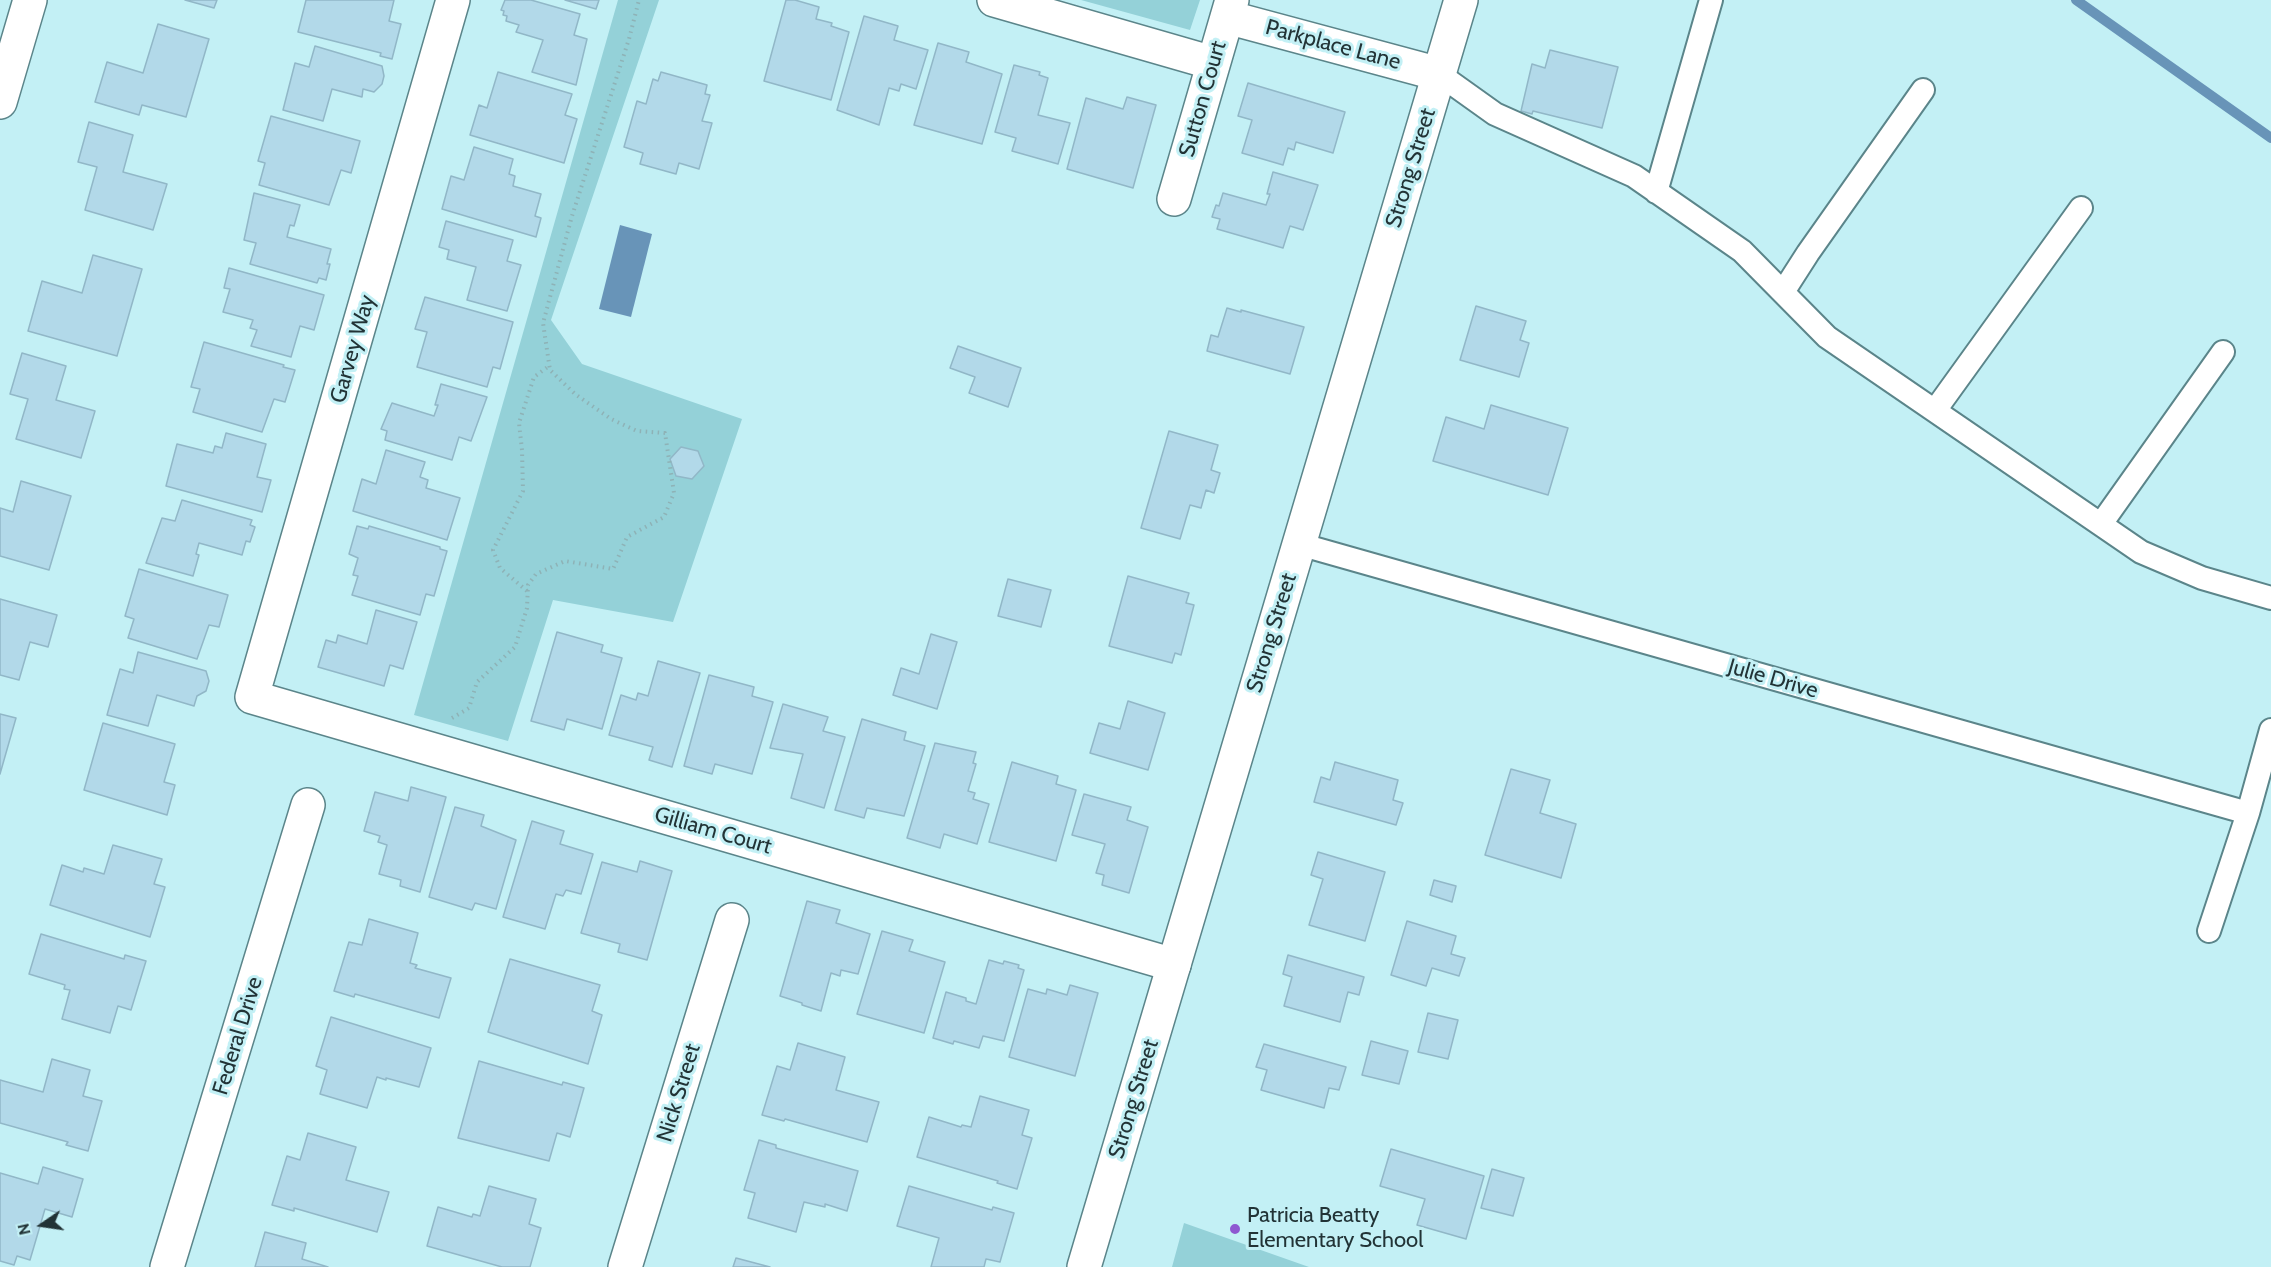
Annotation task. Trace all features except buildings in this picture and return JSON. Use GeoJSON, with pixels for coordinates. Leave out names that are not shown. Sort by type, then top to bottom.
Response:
{"type":"FeatureCollection","features":[{"type":"Feature","properties":{"kind":"street"},"geometry":{"type":"LineString","coordinates":[[0,102],[30,0]]}},
{"type":"Feature","properties":{"kind":"street","name":"Garvey Way"},"geometry":{"type":"LineString","coordinates":[[252,697],[453,0]]}},
{"type":"Feature","properties":{"kind":"street"},"geometry":{"type":"LineString","coordinates":[[994,0],[1213,63]]}},
{"type":"Feature","properties":{"kind":"street","name":"Strong Street"},"geometry":{"type":"LineString","coordinates":[[1084,1267],[1461,0]]}},
{"type":"Feature","properties":{"kind":"street","name":"Sutton Court"},"geometry":{"type":"LineString","coordinates":[[1173,199],[1229,8]]}},
{"type":"Feature","properties":{"kind":"street","name":"Parkplace Lane"},"geometry":{"type":"LineString","coordinates":[[1229,8],[1439,74]]}},
{"type":"Feature","properties":{"kind":"street","name":"Gilliam Court"},"geometry":{"type":"LineString","coordinates":[[252,697],[1174,965]]}},
{"type":"Feature","properties":{"kind":"street","name":"Federal Drive"},"geometry":{"type":"LineString","coordinates":[[167,1267],[308,805]]}},
{"type":"Feature","properties":{"kind":"street","name":"Nick Street"},"geometry":{"type":"LineString","coordinates":[[625,1267],[732,920]]}},
{"type":"Feature","properties":{"kind":"lane"},"geometry":{"type":"LineString","coordinates":[[1656,192],[1711,0]]}},
{"type":"Feature","properties":{"kind":"lane"},"geometry":{"type":"LineString","coordinates":[[1439,74],[1495,114],[1634,176],[1742,250],[1827,337],[1936,409],[2141,552],[2202,578],[2271,598]]}},
{"type":"Feature","properties":{"kind":"lane"},"geometry":{"type":"LineString","coordinates":[[1783,292],[1923,90]]}},
{"type":"Feature","properties":{"kind":"lane"},"geometry":{"type":"LineString","coordinates":[[1936,409],[2081,208]]}},
{"type":"Feature","properties":{"kind":"lane"},"geometry":{"type":"LineString","coordinates":[[2101,524],[2223,352]]}},
{"type":"Feature","properties":{"kind":"lane","name":"Julie Drive"},"geometry":{"type":"LineString","coordinates":[[1299,544],[2248,813]]}},
{"type":"Feature","properties":{"kind":"lane"},"geometry":{"type":"LineString","coordinates":[[2209,932],[2248,813],[2271,730]]}},
{"type":"Feature","properties":{"kind":"path"},"geometry":{"type":"LineString","coordinates":[[449,720],[468,708],[477,682],[515,647],[528,608],[528,585],[536,574],[565,561],[613,569],[627,537],[664,517],[674,493],[665,433],[637,431],[611,419],[575,394],[550,370],[543,323],[572,216],[629,39],[639,0]]}},
{"type":"Feature","properties":{"kind":"path"},"geometry":{"type":"LineString","coordinates":[[528,592],[500,568],[493,550],[523,491],[519,423],[534,377],[549,366]]}},
{"type":"Feature","properties":{"kind":"shaded area"},"geometry":{"type":"Polygon","coordinates":[[[618,0],[659,0],[551,320],[582,364],[742,419],[673,622],[553,600],[508,741],[414,715],[618,0]]]}},
{"type":"Feature","properties":{"kind":"shaded area"},"geometry":{"type":"Polygon","coordinates":[[[1081,0],[1200,0],[1190,30],[1081,0]]]}},
{"type":"Feature","properties":{"kind":"shaded area"},"geometry":{"type":"Polygon","coordinates":[[[620,225],[652,234],[631,317],[599,309],[620,225]]]}},
{"type":"Feature","properties":{"kind":"shaded area"},"geometry":{"type":"Polygon","coordinates":[[[1184,1223],[1309,1267],[1172,1267],[1184,1223]]]}},
{"type":"Feature","properties":{"kind":"waterway"},"geometry":{"type":"LineString","coordinates":[[2076,0],[2271,138]]}},
{"type":"Feature","properties":{"kind":"place","name":"Patricia Beatty Elementary School"},"geometry":{"type":"Point","coordinates":[1235,1229]}}]}
